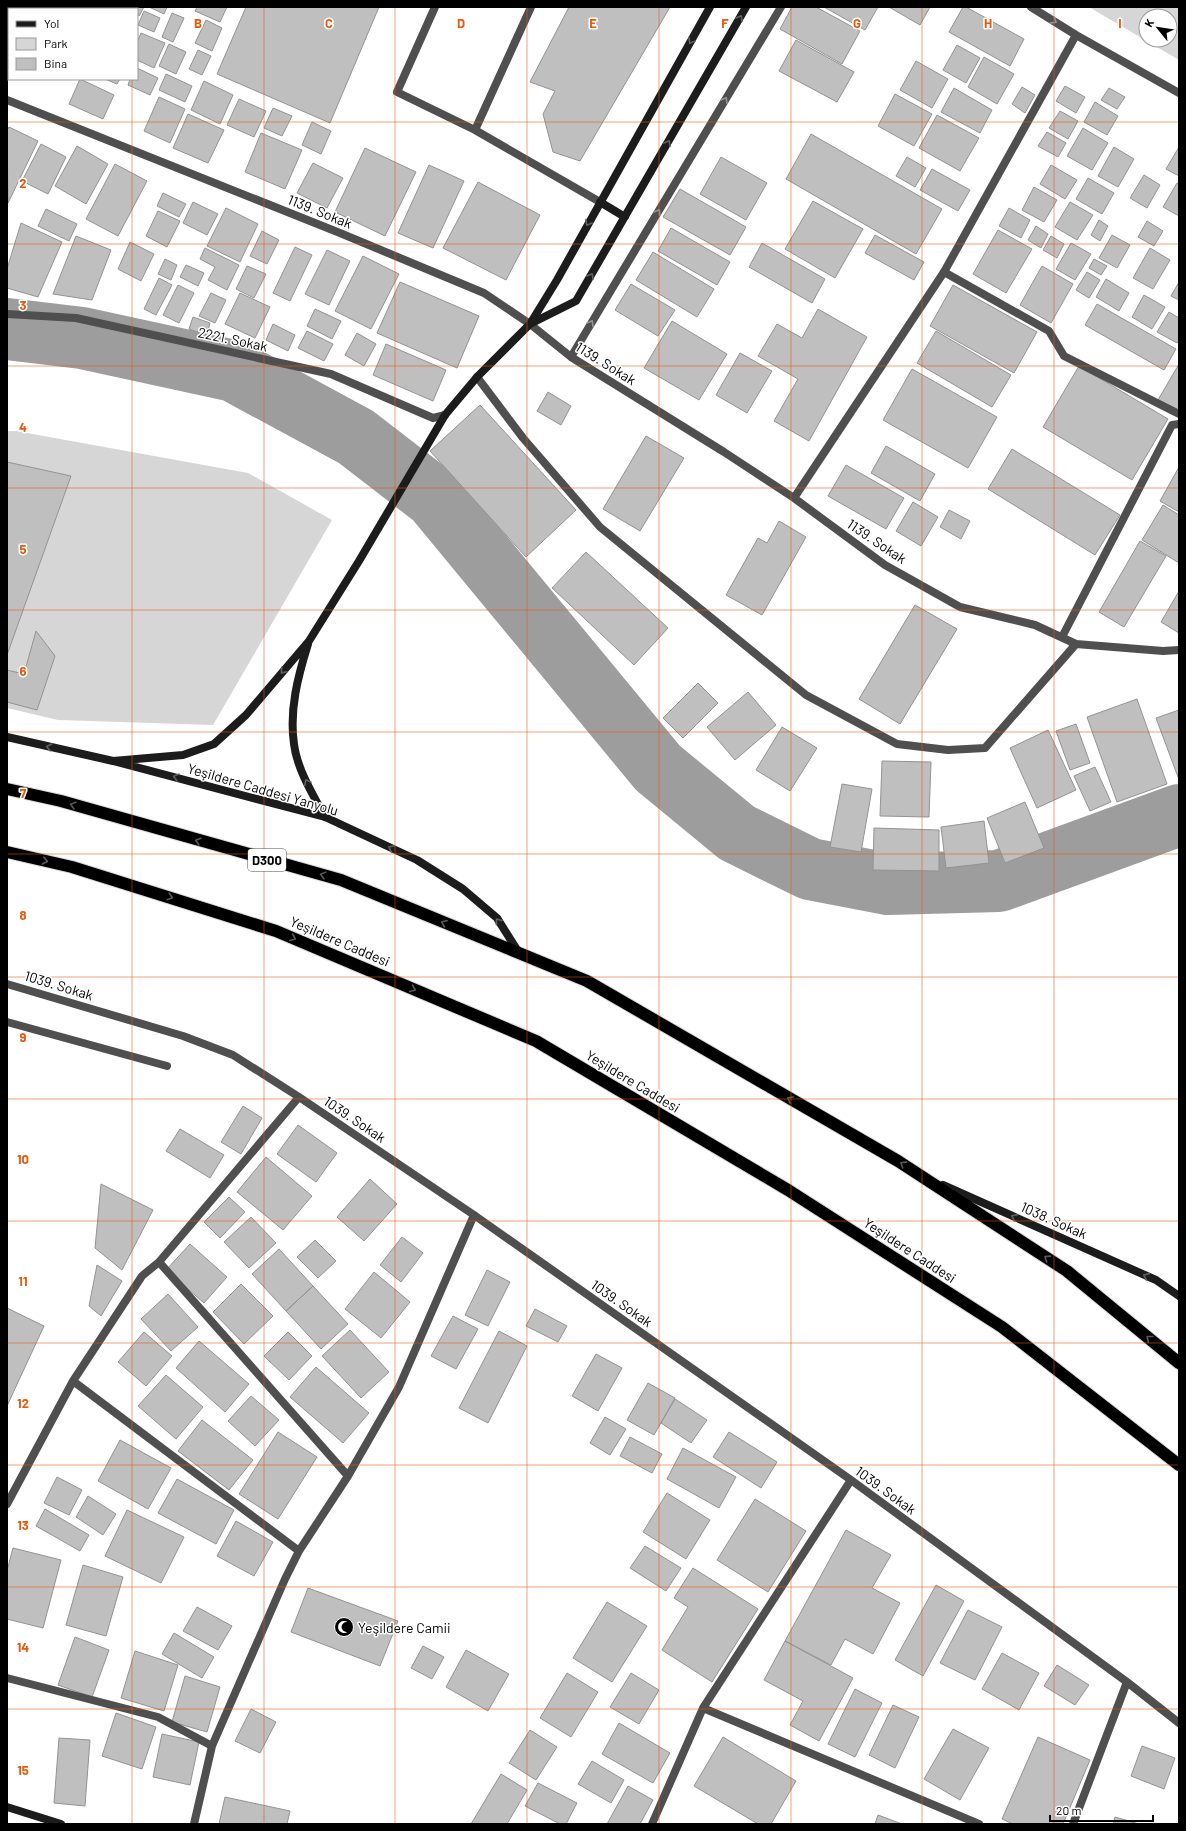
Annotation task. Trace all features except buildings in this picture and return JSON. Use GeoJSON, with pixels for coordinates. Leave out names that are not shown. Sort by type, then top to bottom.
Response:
{"type":"FeatureCollection","features":[{"type":"Feature","properties":{"kind":"highway","name":"D300"},"geometry":{"type":"LineString","coordinates":[[7,789],[61,801],[341,880],[519,954]]}},
{"type":"Feature","properties":{"kind":"highway","name":"Yeşildere Caddesi"},"geometry":{"type":"LineString","coordinates":[[7,852],[72,867],[276,930],[536,1041],[788,1190],[1002,1327],[1179,1465]]}},
{"type":"Feature","properties":{"kind":"highway"},"geometry":{"type":"LineString","coordinates":[[519,954],[587,981],[898,1161],[1067,1271],[1179,1363]]}},
{"type":"Feature","properties":{"kind":"main road"},"geometry":{"type":"LineString","coordinates":[[113,761],[183,755],[214,744],[246,715],[309,641],[359,561],[445,415],[477,377],[530,324],[557,280],[710,7]]}},
{"type":"Feature","properties":{"kind":"main road"},"geometry":{"type":"LineString","coordinates":[[530,324],[576,301],[746,7]]}},
{"type":"Feature","properties":{"kind":"main road"},"geometry":{"type":"LineString","coordinates":[[600,202],[625,218]]}},
{"type":"Feature","properties":{"kind":"main road"},"geometry":{"type":"LineString","coordinates":[[309,641],[298,676],[292,712],[294,745],[304,776],[325,817]]}},
{"type":"Feature","properties":{"kind":"main road","name":"Yeşildere Caddesi Yanyolu"},"geometry":{"type":"LineString","coordinates":[[7,737],[113,761],[325,817],[417,860],[464,889],[497,918],[519,954]]}},
{"type":"Feature","properties":{"kind":"main road","name":"1038. Sokak"},"geometry":{"type":"LineString","coordinates":[[917,1173],[1156,1280],[1179,1296]]}},
{"type":"Feature","properties":{"kind":"main road"},"geometry":{"type":"LineString","coordinates":[[7,1807],[61,1824]]}},
{"type":"Feature","properties":{"kind":"street"},"geometry":{"type":"LineString","coordinates":[[435,7],[397,92],[475,130],[600,202]]}},
{"type":"Feature","properties":{"kind":"street"},"geometry":{"type":"LineString","coordinates":[[475,130],[531,7]]}},
{"type":"Feature","properties":{"kind":"street"},"geometry":{"type":"LineString","coordinates":[[571,357],[781,7]]}},
{"type":"Feature","properties":{"kind":"street"},"geometry":{"type":"LineString","coordinates":[[1031,7],[1076,35],[1179,93]]}},
{"type":"Feature","properties":{"kind":"street"},"geometry":{"type":"LineString","coordinates":[[794,498],[944,272],[1076,35]]}},
{"type":"Feature","properties":{"kind":"street","name":"1139. Sokak"},"geometry":{"type":"LineString","coordinates":[[7,100],[333,230],[484,293],[530,324],[571,357],[794,498],[885,565],[960,608],[1035,625],[1076,644],[1163,651],[1179,650]]}},
{"type":"Feature","properties":{"kind":"street"},"geometry":{"type":"LineString","coordinates":[[944,272],[1049,331],[1064,356],[1179,414]]}},
{"type":"Feature","properties":{"kind":"street","name":"2221. Sokak"},"geometry":{"type":"LineString","coordinates":[[7,314],[76,318],[331,374],[432,418],[445,415]]}},
{"type":"Feature","properties":{"kind":"street"},"geometry":{"type":"LineString","coordinates":[[477,377],[523,438],[600,527],[806,695],[897,744],[948,750],[985,748],[1076,644]]}},
{"type":"Feature","properties":{"kind":"street"},"geometry":{"type":"LineString","coordinates":[[1062,637],[1177,426]]}},
{"type":"Feature","properties":{"kind":"street","name":"1039. Sokak"},"geometry":{"type":"LineString","coordinates":[[7,984],[183,1036],[233,1055],[299,1097],[474,1215],[851,1480],[1127,1682],[1179,1723]]}},
{"type":"Feature","properties":{"kind":"street"},"geometry":{"type":"LineString","coordinates":[[7,1022],[167,1066]]}},
{"type":"Feature","properties":{"kind":"street"},"geometry":{"type":"LineString","coordinates":[[7,1504],[73,1381],[142,1276],[158,1262],[299,1097]]}},
{"type":"Feature","properties":{"kind":"street"},"geometry":{"type":"LineString","coordinates":[[194,1824],[212,1746],[285,1579],[299,1551],[348,1476],[399,1387],[474,1215]]}},
{"type":"Feature","properties":{"kind":"street"},"geometry":{"type":"LineString","coordinates":[[158,1262],[348,1476]]}},
{"type":"Feature","properties":{"kind":"street"},"geometry":{"type":"LineString","coordinates":[[73,1381],[299,1551]]}},
{"type":"Feature","properties":{"kind":"street"},"geometry":{"type":"LineString","coordinates":[[652,1824],[703,1708],[851,1480]]}},
{"type":"Feature","properties":{"kind":"street"},"geometry":{"type":"LineString","coordinates":[[7,1678],[158,1717],[212,1746]]}},
{"type":"Feature","properties":{"kind":"street"},"geometry":{"type":"LineString","coordinates":[[1073,1824],[1127,1682]]}},
{"type":"Feature","properties":{"kind":"street"},"geometry":{"type":"LineString","coordinates":[[703,1708],[978,1824]]}},
{"type":"Feature","properties":{"kind":"green space"},"geometry":{"type":"Polygon","coordinates":[[[1089,7],[1179,7],[1179,60],[1159,48],[1178,48],[1178,8],[1138,8],[1138,36],[1089,7]]]}},
{"type":"Feature","properties":{"kind":"green space"},"geometry":{"type":"Polygon","coordinates":[[[7,431],[16,431],[248,473],[332,520],[213,725],[58,720],[7,708],[7,431]]]}},
{"type":"Feature","properties":{"kind":"waterway"},"geometry":{"type":"LineString","coordinates":[[7,329],[82,338],[234,371],[356,437],[435,498],[658,768],[737,833],[810,869],[888,884],[999,881],[1179,815]]}},
{"type":"Feature","properties":{"kind":"place","name":"Yeşildere Camii"},"geometry":{"type":"Point","coordinates":[344,1627]}}]}
